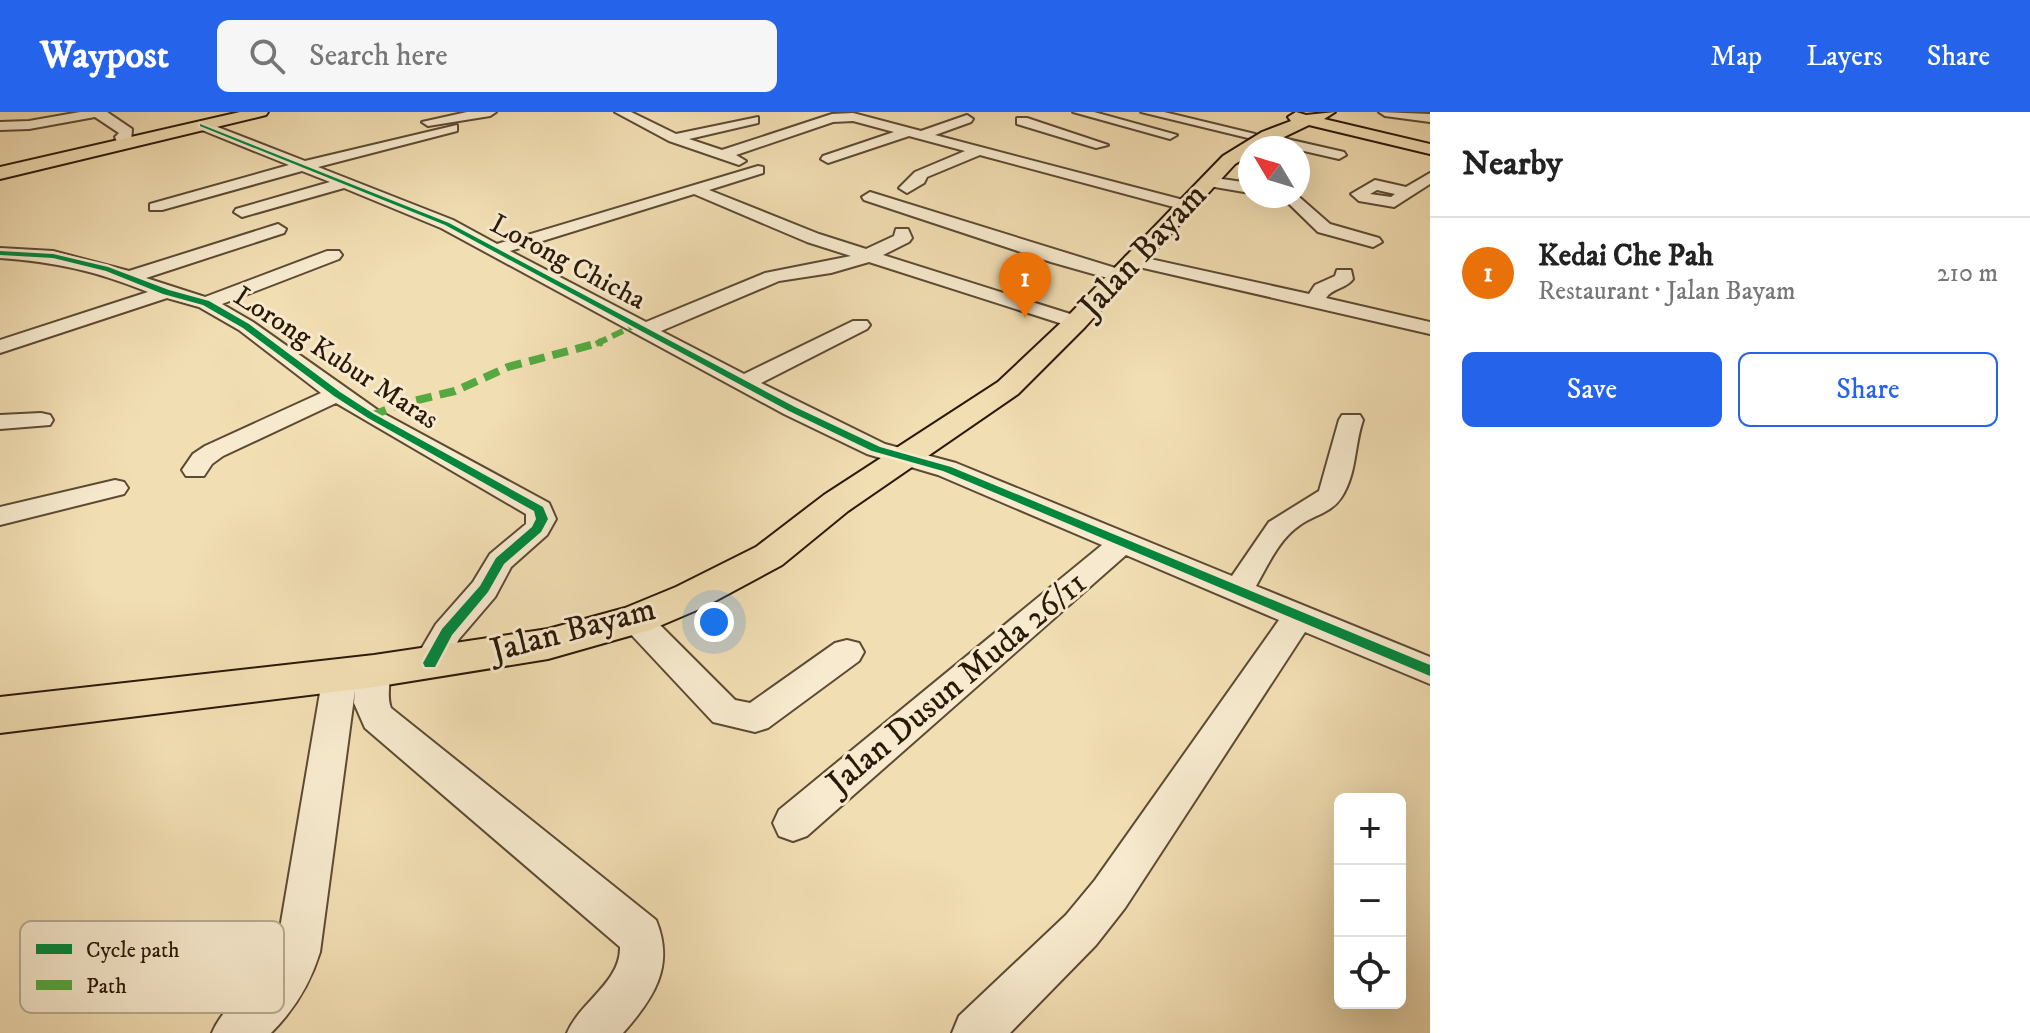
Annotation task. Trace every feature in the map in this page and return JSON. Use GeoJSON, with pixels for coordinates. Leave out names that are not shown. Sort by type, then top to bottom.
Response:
{"type":"FeatureCollection","features":[{"type":"Feature","properties":{"kind":"main road"},"geometry":{"type":"LineString","coordinates":[[0,173],[260,112]]}},
{"type":"Feature","properties":{"kind":"main road"},"geometry":{"type":"LineString","coordinates":[[1292,119],[1318,126],[1367,132]]}},
{"type":"Feature","properties":{"kind":"main road"},"geometry":{"type":"LineString","coordinates":[[1292,119],[1430,146]]}},
{"type":"Feature","properties":{"kind":"main road","name":"Jalan Bayam"},"geometry":{"type":"LineString","coordinates":[[0,715],[357,673],[548,644],[636,620],[690,597],[855,516],[915,461],[982,422],[1008,388],[1076,322],[1229,160],[1292,119]]}},
{"type":"Feature","properties":{"kind":"street"},"geometry":{"type":"LineString","coordinates":[[43,112],[4,121],[5,126],[29,125],[99,112],[127,132],[122,137],[124,143]]}},
{"type":"Feature","properties":{"kind":"street"},"geometry":{"type":"LineString","coordinates":[[282,156],[435,120],[490,112]]}},
{"type":"Feature","properties":{"kind":"street"},"geometry":{"type":"LineString","coordinates":[[494,250],[758,170],[674,138],[644,118],[621,112]]}},
{"type":"Feature","properties":{"kind":"street"},"geometry":{"type":"LineString","coordinates":[[1079,112],[1175,137]]}},
{"type":"Feature","properties":{"kind":"street"},"geometry":{"type":"LineString","coordinates":[[1147,112],[1292,119],[1339,155]]}},
{"type":"Feature","properties":{"kind":"street"},"geometry":{"type":"LineString","coordinates":[[1385,112],[1430,118]]}},
{"type":"Feature","properties":{"kind":"street"},"geometry":{"type":"LineString","coordinates":[[722,155],[838,117],[853,117],[1185,205]]}},
{"type":"Feature","properties":{"kind":"street"},"geometry":{"type":"LineString","coordinates":[[828,159],[967,119]]}},
{"type":"Feature","properties":{"kind":"street"},"geometry":{"type":"LineString","coordinates":[[674,138],[754,120]]}},
{"type":"Feature","properties":{"kind":"street"},"geometry":{"type":"LineString","coordinates":[[1022,121],[1106,142],[1046,167]]}},
{"type":"Feature","properties":{"kind":"street","name":"Lorong Chicha"},"geometry":{"type":"LineString","coordinates":[[202,125],[447,224],[744,383],[876,449],[915,461],[1430,671]]}},
{"type":"Feature","properties":{"kind":"street"},"geometry":{"type":"LineString","coordinates":[[156,207],[206,191],[452,128]]}},
{"type":"Feature","properties":{"kind":"street"},"geometry":{"type":"LineString","coordinates":[[907,188],[919,180],[920,175],[979,150]]}},
{"type":"Feature","properties":{"kind":"street"},"geometry":{"type":"LineString","coordinates":[[1408,192],[1430,177]]}},
{"type":"Feature","properties":{"kind":"street"},"geometry":{"type":"LineString","coordinates":[[242,212],[347,182]]}},
{"type":"Feature","properties":{"kind":"street"},"geometry":{"type":"LineString","coordinates":[[1208,182],[1238,186]]}},
{"type":"Feature","properties":{"kind":"street"},"geometry":{"type":"LineString","coordinates":[[697,190],[865,256],[1076,322]]}},
{"type":"Feature","properties":{"kind":"street"},"geometry":{"type":"LineString","coordinates":[[870,197],[1057,258],[1314,301],[1430,327],[1430,311]]}},
{"type":"Feature","properties":{"kind":"street"},"geometry":{"type":"LineString","coordinates":[[1302,208],[1324,228],[1373,242]]}},
{"type":"Feature","properties":{"kind":"street"},"geometry":{"type":"LineString","coordinates":[[129,277],[278,229]]}},
{"type":"Feature","properties":{"kind":"street"},"geometry":{"type":"LineString","coordinates":[[645,330],[772,277],[794,270],[836,267],[903,238],[902,233]]}},
{"type":"Feature","properties":{"kind":"street","name":"Lorong Kubur Maras"},"geometry":{"type":"LineString","coordinates":[[0,253],[53,256],[206,303],[246,326],[337,394],[531,503],[542,519],[537,529],[500,561],[484,589],[447,632],[430,663]]}},
{"type":"Feature","properties":{"kind":"street"},"geometry":{"type":"LineString","coordinates":[[206,303],[333,255]]}},
{"type":"Feature","properties":{"kind":"street"},"geometry":{"type":"LineString","coordinates":[[1314,301],[1322,289],[1344,279],[1344,274]]}},
{"type":"Feature","properties":{"kind":"street"},"geometry":{"type":"LineString","coordinates":[[0,347],[166,292]]}},
{"type":"Feature","properties":{"kind":"street"},"geometry":{"type":"LineString","coordinates":[[744,383],[860,325]]}},
{"type":"Feature","properties":{"kind":"street"},"geometry":{"type":"LineString","coordinates":[[195,470],[202,459],[214,451],[337,394]]}},
{"type":"Feature","properties":{"kind":"street"},"geometry":{"type":"LineString","coordinates":[[0,422],[41,420]]}},
{"type":"Feature","properties":{"kind":"street"},"geometry":{"type":"LineString","coordinates":[[1238,592],[1271,537],[1288,520],[1312,509],[1329,495],[1345,458],[1343,438],[1351,420]]}},
{"type":"Feature","properties":{"kind":"street"},"geometry":{"type":"LineString","coordinates":[[0,516],[115,488]]}},
{"type":"Feature","properties":{"kind":"street","name":"Jalan Dusun Muda 26/11"},"geometry":{"type":"LineString","coordinates":[[793,823],[1121,544]]}},
{"type":"Feature","properties":{"kind":"street"},"geometry":{"type":"LineString","coordinates":[[976,1033],[1091,918],[1298,617]]}},
{"type":"Feature","properties":{"kind":"street"},"geometry":{"type":"LineString","coordinates":[[636,620],[725,712],[739,716],[755,718],[847,652]]}},
{"type":"Feature","properties":{"kind":"street"},"geometry":{"type":"LineString","coordinates":[[284,982],[294,967],[357,673]]}},
{"type":"Feature","properties":{"kind":"street"},"geometry":{"type":"LineString","coordinates":[[357,673],[378,718],[640,935],[645,950],[642,969],[591,1033]]}},
{"type":"Feature","properties":{"kind":"street"},"geometry":{"type":"LineString","coordinates":[[236,1033],[258,1013]]}},
{"type":"Feature","properties":{"kind":"marked path"},"geometry":{"type":"LineString","coordinates":[[371,416],[401,404],[455,391],[508,367],[600,343],[635,325]]}},
{"type":"Feature","properties":{"kind":"cycle path"},"geometry":{"type":"LineString","coordinates":[[202,125],[447,224],[792,409],[876,449],[947,469],[1430,671]]}},
{"type":"Feature","properties":{"kind":"cycle path"},"geometry":{"type":"LineString","coordinates":[[0,253],[53,256],[108,269],[166,292],[206,303],[246,326],[371,416],[539,509],[542,519],[537,529],[500,561],[484,589],[447,632],[430,663]]}},
{"type":"Feature","properties":{"kind":"place","name":"Kedai Che Pah"},"geometry":{"type":"Point","coordinates":[1025,318]}}]}
